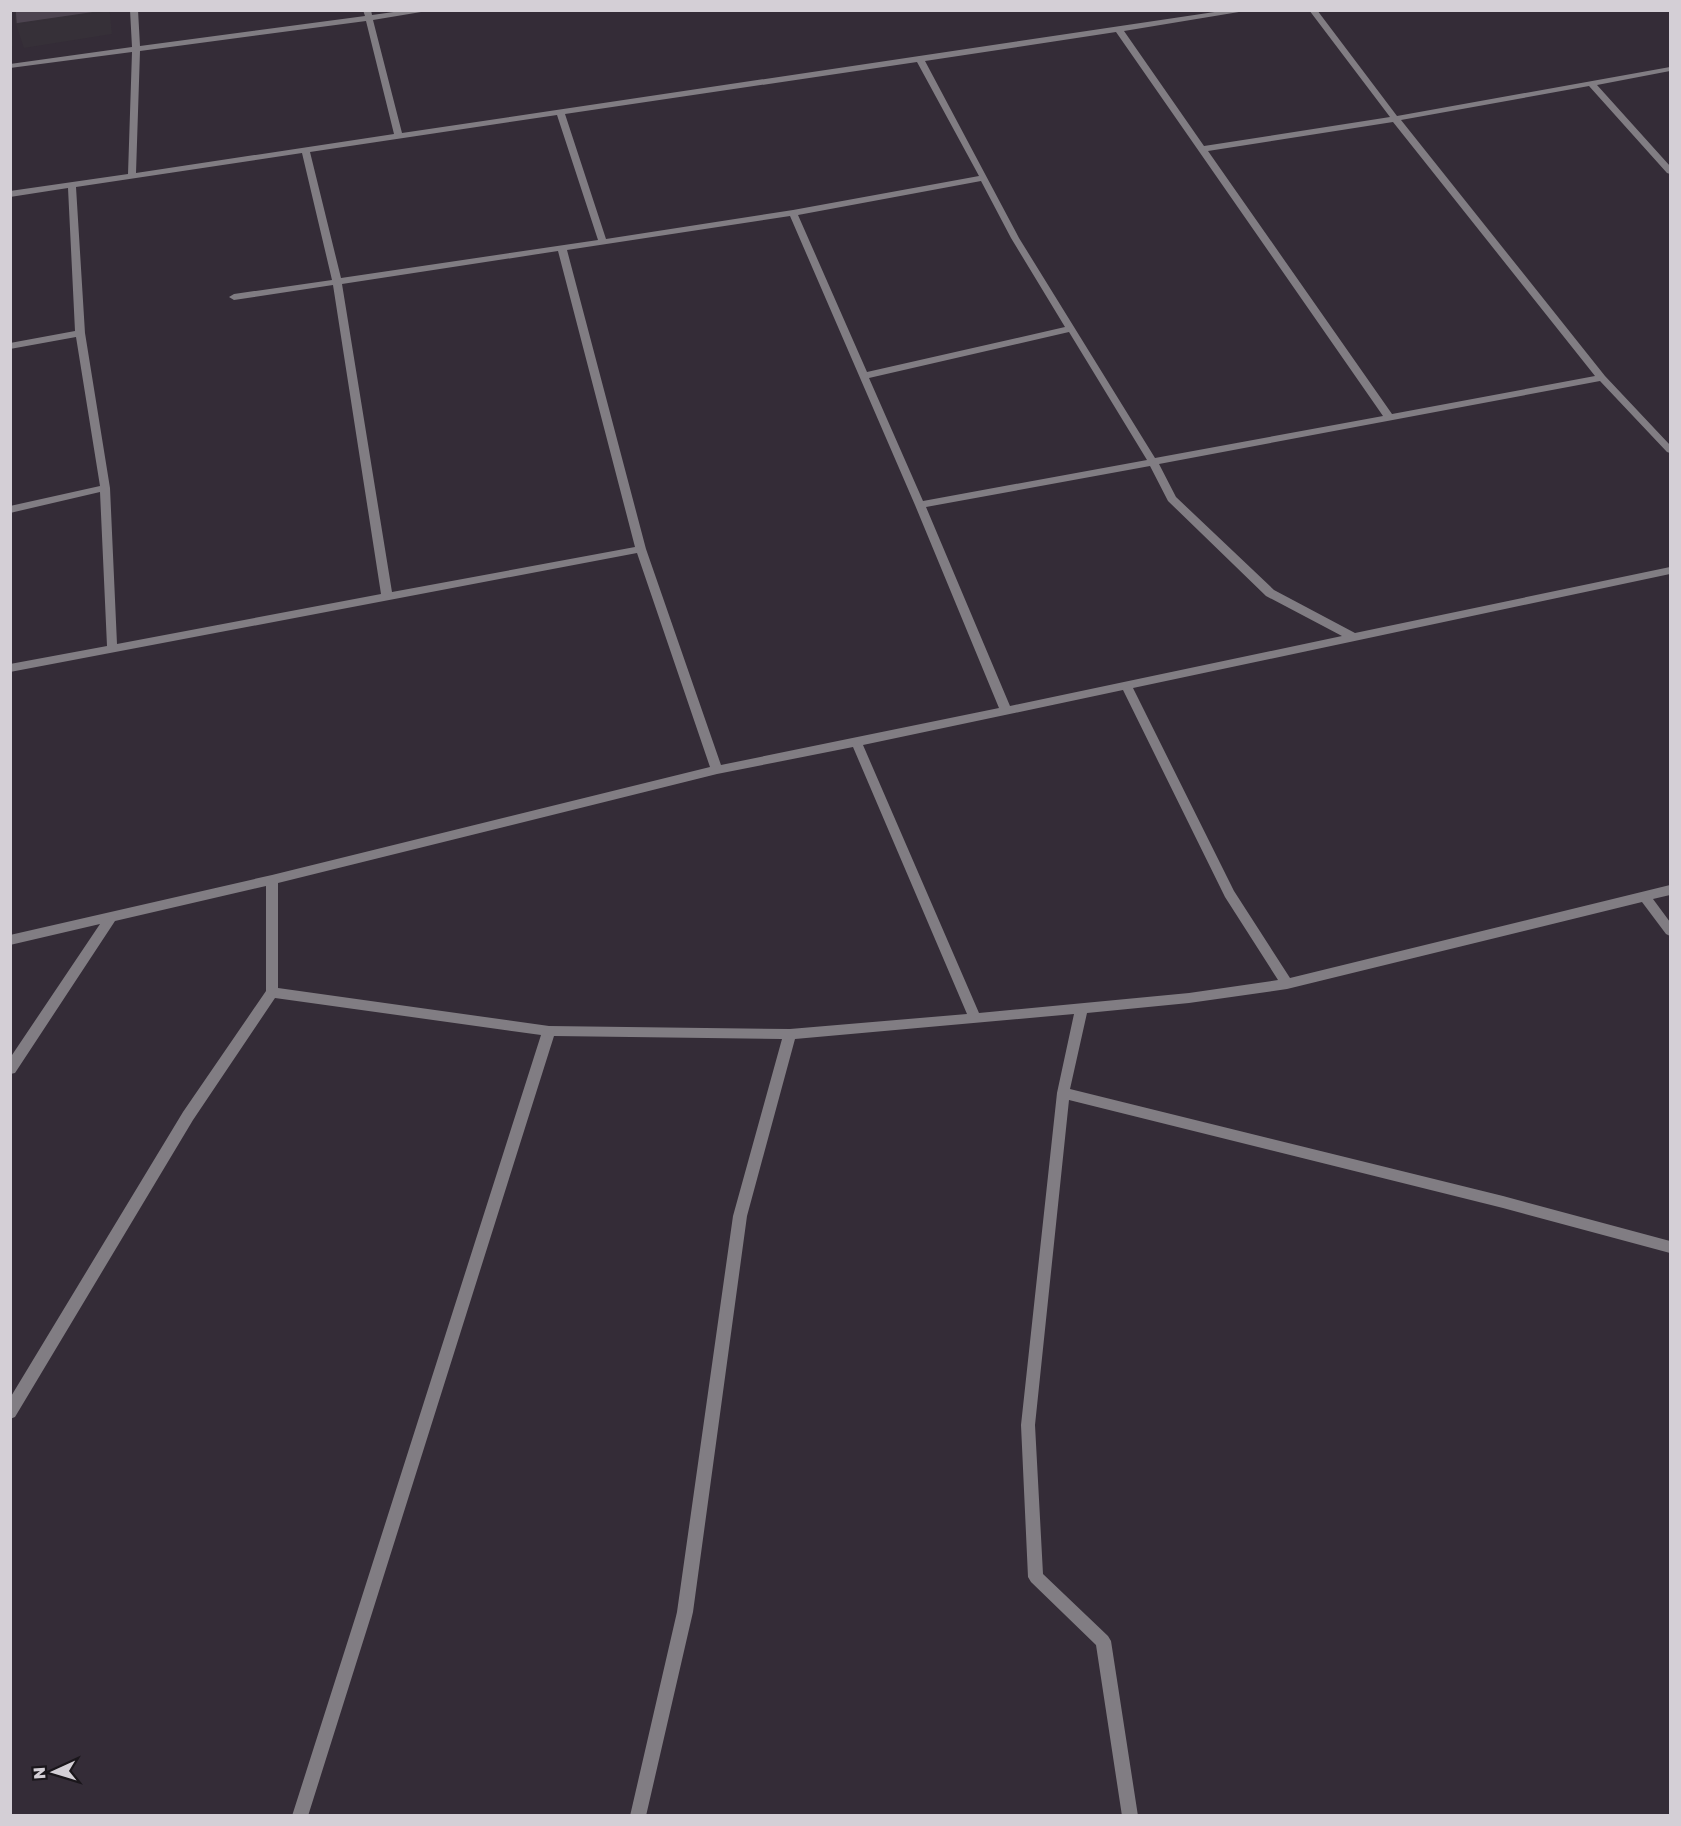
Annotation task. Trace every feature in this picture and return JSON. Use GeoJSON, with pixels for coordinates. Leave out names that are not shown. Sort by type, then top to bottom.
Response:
{"type":"FeatureCollection","features":[{"type":"Feature","properties":{"kind":"street"},"geometry":{"type":"LineString","coordinates":[[132,176],[136,50],[134,10]]}},
{"type":"Feature","properties":{"kind":"street"},"geometry":{"type":"LineString","coordinates":[[10,66],[136,50],[368,15],[429,10]]}},
{"type":"Feature","properties":{"kind":"street"},"geometry":{"type":"LineString","coordinates":[[10,194],[1246,10]]}},
{"type":"Feature","properties":{"kind":"street"},"geometry":{"type":"LineString","coordinates":[[1313,10],[1395,119],[1602,378],[1671,450]]}},
{"type":"Feature","properties":{"kind":"street"},"geometry":{"type":"LineString","coordinates":[[368,15],[399,136]]}},
{"type":"Feature","properties":{"kind":"street"},"geometry":{"type":"LineString","coordinates":[[1119,30],[1390,418]]}},
{"type":"Feature","properties":{"kind":"street"},"geometry":{"type":"LineString","coordinates":[[920,59],[1015,238],[1153,462],[1172,499],[1270,592],[1353,637]]}},
{"type":"Feature","properties":{"kind":"street"},"geometry":{"type":"LineString","coordinates":[[1203,150],[1395,119],[1671,69]]}},
{"type":"Feature","properties":{"kind":"street"},"geometry":{"type":"LineString","coordinates":[[1591,84],[1671,171]]}},
{"type":"Feature","properties":{"kind":"street"},"geometry":{"type":"LineString","coordinates":[[560,111],[603,242]]}},
{"type":"Feature","properties":{"kind":"street"},"geometry":{"type":"LineString","coordinates":[[305,150],[337,282],[387,596]]}},
{"type":"Feature","properties":{"kind":"street"},"geometry":{"type":"LineString","coordinates":[[234,297],[793,213],[984,178]]}},
{"type":"Feature","properties":{"kind":"street"},"geometry":{"type":"LineString","coordinates":[[72,185],[80,333],[105,488],[112,648]]}},
{"type":"Feature","properties":{"kind":"street"},"geometry":{"type":"LineString","coordinates":[[793,213],[920,505],[1006,711]]}},
{"type":"Feature","properties":{"kind":"street"},"geometry":{"type":"LineString","coordinates":[[562,248],[641,549],[717,770]]}},
{"type":"Feature","properties":{"kind":"street"},"geometry":{"type":"LineString","coordinates":[[864,376],[1071,329]]}},
{"type":"Feature","properties":{"kind":"street"},"geometry":{"type":"LineString","coordinates":[[10,346],[80,333]]}},
{"type":"Feature","properties":{"kind":"street"},"geometry":{"type":"LineString","coordinates":[[920,505],[1602,378]]}},
{"type":"Feature","properties":{"kind":"street"},"geometry":{"type":"LineString","coordinates":[[10,510],[105,488]]}},
{"type":"Feature","properties":{"kind":"street"},"geometry":{"type":"LineString","coordinates":[[10,668],[641,549]]}},
{"type":"Feature","properties":{"kind":"street"},"geometry":{"type":"LineString","coordinates":[[10,940],[272,880],[717,770],[1671,570]]}},
{"type":"Feature","properties":{"kind":"street"},"geometry":{"type":"LineString","coordinates":[[1126,685],[1229,894],[1287,984]]}},
{"type":"Feature","properties":{"kind":"street"},"geometry":{"type":"LineString","coordinates":[[855,742],[946,946],[975,1019]]}},
{"type":"Feature","properties":{"kind":"street"},"geometry":{"type":"LineString","coordinates":[[10,1412],[189,1116],[273,992],[272,880]]}},
{"type":"Feature","properties":{"kind":"street"},"geometry":{"type":"LineString","coordinates":[[273,992],[549,1031],[790,1034],[1189,998],[1287,984],[1671,890]]}},
{"type":"Feature","properties":{"kind":"street"},"geometry":{"type":"LineString","coordinates":[[1645,897],[1671,931]]}},
{"type":"Feature","properties":{"kind":"street"},"geometry":{"type":"LineString","coordinates":[[10,1069],[111,917]]}},
{"type":"Feature","properties":{"kind":"street"},"geometry":{"type":"LineString","coordinates":[[1082,1008],[1063,1093],[1028,1425],[1036,1577],[1103,1641],[1130,1815]]}},
{"type":"Feature","properties":{"kind":"street"},"geometry":{"type":"LineString","coordinates":[[300,1815],[549,1031]]}},
{"type":"Feature","properties":{"kind":"street"},"geometry":{"type":"LineString","coordinates":[[638,1815],[685,1612],[740,1216],[790,1034]]}},
{"type":"Feature","properties":{"kind":"street"},"geometry":{"type":"LineString","coordinates":[[1063,1093],[1671,1246]]}},
{"type":"Feature","properties":{"kind":"building"},"geometry":{"type":"Polygon","coordinates":[[[15,10],[104,10],[105,11],[16,24],[15,10]]]}}]}
